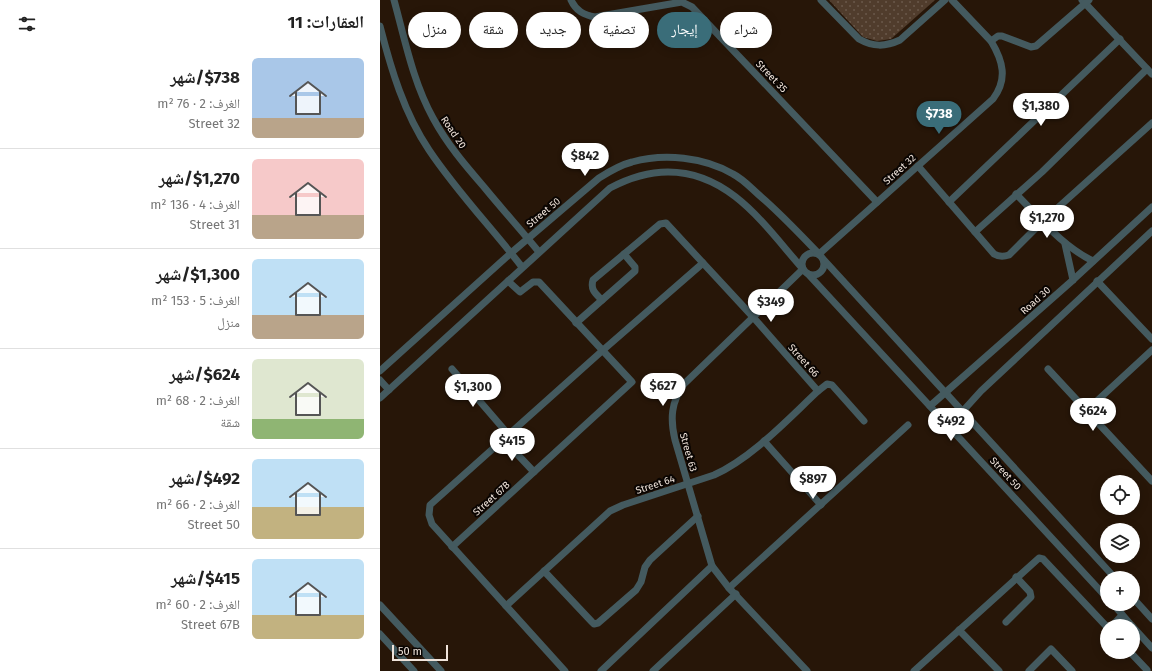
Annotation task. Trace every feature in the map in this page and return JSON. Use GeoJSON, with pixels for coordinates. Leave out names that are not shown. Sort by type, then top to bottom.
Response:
{"type":"FeatureCollection","features":[{"type":"Feature","properties":{"kind":"street","name":"Road 20"},"geometry":{"type":"LineString","coordinates":[[394,0],[413,72],[422,96],[433,118],[446,140],[461,160],[539,252]]}},
{"type":"Feature","properties":{"kind":"street","name":"Street 35"},"geometry":{"type":"LineString","coordinates":[[571,0],[579,12],[587,16],[595,17],[676,2],[682,2],[692,7],[877,202]]}},
{"type":"Feature","properties":{"kind":"street"},"geometry":{"type":"LineString","coordinates":[[821,0],[859,39],[865,43],[878,46],[893,44],[900,40],[945,0]]}},
{"type":"Feature","properties":{"kind":"street","name":"Street 32"},"geometry":{"type":"LineString","coordinates":[[820,256],[877,202],[993,99],[999,91],[1003,80],[1003,71],[999,56],[991,41],[952,0]]}},
{"type":"Feature","properties":{"kind":"street"},"geometry":{"type":"LineString","coordinates":[[975,232],[1150,72],[1086,1],[1036,46],[1031,46],[1002,36],[998,36],[991,41]]}},
{"type":"Feature","properties":{"kind":"street"},"geometry":{"type":"LineString","coordinates":[[380,26],[386,51],[405,105],[416,128],[429,150],[522,267]]}},
{"type":"Feature","properties":{"kind":"street"},"geometry":{"type":"LineString","coordinates":[[949,202],[1120,39]]}},
{"type":"Feature","properties":{"kind":"street"},"geometry":{"type":"LineString","coordinates":[[380,46],[386,51]]}},
{"type":"Feature","properties":{"kind":"street"},"geometry":{"type":"LineString","coordinates":[[918,166],[994,254],[1001,257],[1009,255],[1043,221],[1152,123]]}},
{"type":"Feature","properties":{"kind":"street","name":"Street 50"},"geometry":{"type":"LineString","coordinates":[[380,371],[511,253],[599,178],[614,169],[631,162],[648,158],[666,157],[717,166],[734,174],[777,210],[1109,571]]}},
{"type":"Feature","properties":{"kind":"street","name":"Street 50"},"geometry":{"type":"LineString","coordinates":[[380,398],[610,188],[626,179],[643,174],[681,172],[701,176],[720,185],[750,209],[804,270],[1100,590]]}},
{"type":"Feature","properties":{"kind":"street"},"geometry":{"type":"LineString","coordinates":[[1016,194],[1065,244],[1093,261]]}},
{"type":"Feature","properties":{"kind":"street","name":"Road 30"},"geometry":{"type":"LineString","coordinates":[[930,406],[1073,280],[1152,207]]}},
{"type":"Feature","properties":{"kind":"street","name":"Street 66"},"geometry":{"type":"LineString","coordinates":[[624,254],[660,224],[668,224],[818,391],[827,384],[832,385],[864,421]]}},
{"type":"Feature","properties":{"kind":"street"},"geometry":{"type":"LineString","coordinates":[[948,426],[981,391],[1152,231]]}},
{"type":"Feature","properties":{"kind":"street"},"geometry":{"type":"LineString","coordinates":[[1065,244],[1073,280]]}},
{"type":"Feature","properties":{"kind":"street"},"geometry":{"type":"LineString","coordinates":[[811,252],[820,256],[824,266],[821,272],[815,275],[804,270],[802,261],[805,255],[811,252]]}},
{"type":"Feature","properties":{"kind":"street"},"geometry":{"type":"LineString","coordinates":[[576,323],[635,271],[635,267],[624,254],[593,280],[593,291],[602,300]]}},
{"type":"Feature","properties":{"kind":"street"},"geometry":{"type":"LineString","coordinates":[[565,671],[432,524],[428,509],[432,502],[703,263]]}},
{"type":"Feature","properties":{"kind":"street","name":"Street 63"},"geometry":{"type":"LineString","coordinates":[[804,270],[684,384],[675,401],[672,411],[673,431],[712,566],[729,588],[806,671]]}},
{"type":"Feature","properties":{"kind":"street"},"geometry":{"type":"LineString","coordinates":[[508,281],[520,292],[533,282],[539,282],[602,351]]}},
{"type":"Feature","properties":{"kind":"street"},"geometry":{"type":"LineString","coordinates":[[1097,281],[1152,339]]}},
{"type":"Feature","properties":{"kind":"street"},"geometry":{"type":"LineString","coordinates":[[1086,411],[1152,350]]}},
{"type":"Feature","properties":{"kind":"street","name":"Street 67B"},"geometry":{"type":"LineString","coordinates":[[452,547],[632,382],[602,351]]}},
{"type":"Feature","properties":{"kind":"street"},"geometry":{"type":"LineString","coordinates":[[452,369],[534,472]]}},
{"type":"Feature","properties":{"kind":"street"},"geometry":{"type":"LineString","coordinates":[[1048,369],[1152,481]]}},
{"type":"Feature","properties":{"kind":"street"},"geometry":{"type":"LineString","coordinates":[[380,380],[389,390]]}},
{"type":"Feature","properties":{"kind":"street","name":"Street 64"},"geometry":{"type":"LineString","coordinates":[[506,606],[610,511],[628,503],[727,469],[764,441],[818,391]]}},
{"type":"Feature","properties":{"kind":"street"},"geometry":{"type":"LineString","coordinates":[[729,588],[908,425]]}},
{"type":"Feature","properties":{"kind":"street"},"geometry":{"type":"LineString","coordinates":[[764,441],[821,505]]}},
{"type":"Feature","properties":{"kind":"street"},"geometry":{"type":"LineString","coordinates":[[544,571],[594,624],[598,623],[636,590],[650,560],[698,516]]}},
{"type":"Feature","properties":{"kind":"street"},"geometry":{"type":"LineString","coordinates":[[914,671],[1016,577],[1039,558],[1043,559],[1100,620]]}},
{"type":"Feature","properties":{"kind":"street"},"geometry":{"type":"LineString","coordinates":[[601,671],[712,566]]}},
{"type":"Feature","properties":{"kind":"street"},"geometry":{"type":"LineString","coordinates":[[1006,622],[1030,598],[1030,592],[1016,577]]}},
{"type":"Feature","properties":{"kind":"street"},"geometry":{"type":"LineString","coordinates":[[654,671],[736,594]]}},
{"type":"Feature","properties":{"kind":"street"},"geometry":{"type":"LineString","coordinates":[[380,605],[441,671]]}},
{"type":"Feature","properties":{"kind":"street"},"geometry":{"type":"LineString","coordinates":[[1140,605],[1152,618]]}},
{"type":"Feature","properties":{"kind":"street"},"geometry":{"type":"LineString","coordinates":[[1119,611],[1126,619]]}},
{"type":"Feature","properties":{"kind":"street"},"geometry":{"type":"LineString","coordinates":[[1118,619],[1122,615]]}},
{"type":"Feature","properties":{"kind":"street"},"geometry":{"type":"LineString","coordinates":[[959,630],[999,671]]}},
{"type":"Feature","properties":{"kind":"street"},"geometry":{"type":"LineString","coordinates":[[380,634],[414,671]]}},
{"type":"Feature","properties":{"kind":"street"},"geometry":{"type":"LineString","coordinates":[[1140,634],[1152,648]]}},
{"type":"Feature","properties":{"kind":"street"},"geometry":{"type":"LineString","coordinates":[[1029,671],[1052,649],[1072,671]]}},
{"type":"Feature","properties":{"kind":"street"},"geometry":{"type":"LineString","coordinates":[[1137,659],[1147,670]]}},
{"type":"Feature","properties":{"kind":"shaded area"},"geometry":{"type":"Polygon","coordinates":[[[829,0],[935,0],[891,39],[877,41],[863,37],[829,0]]]}}]}
